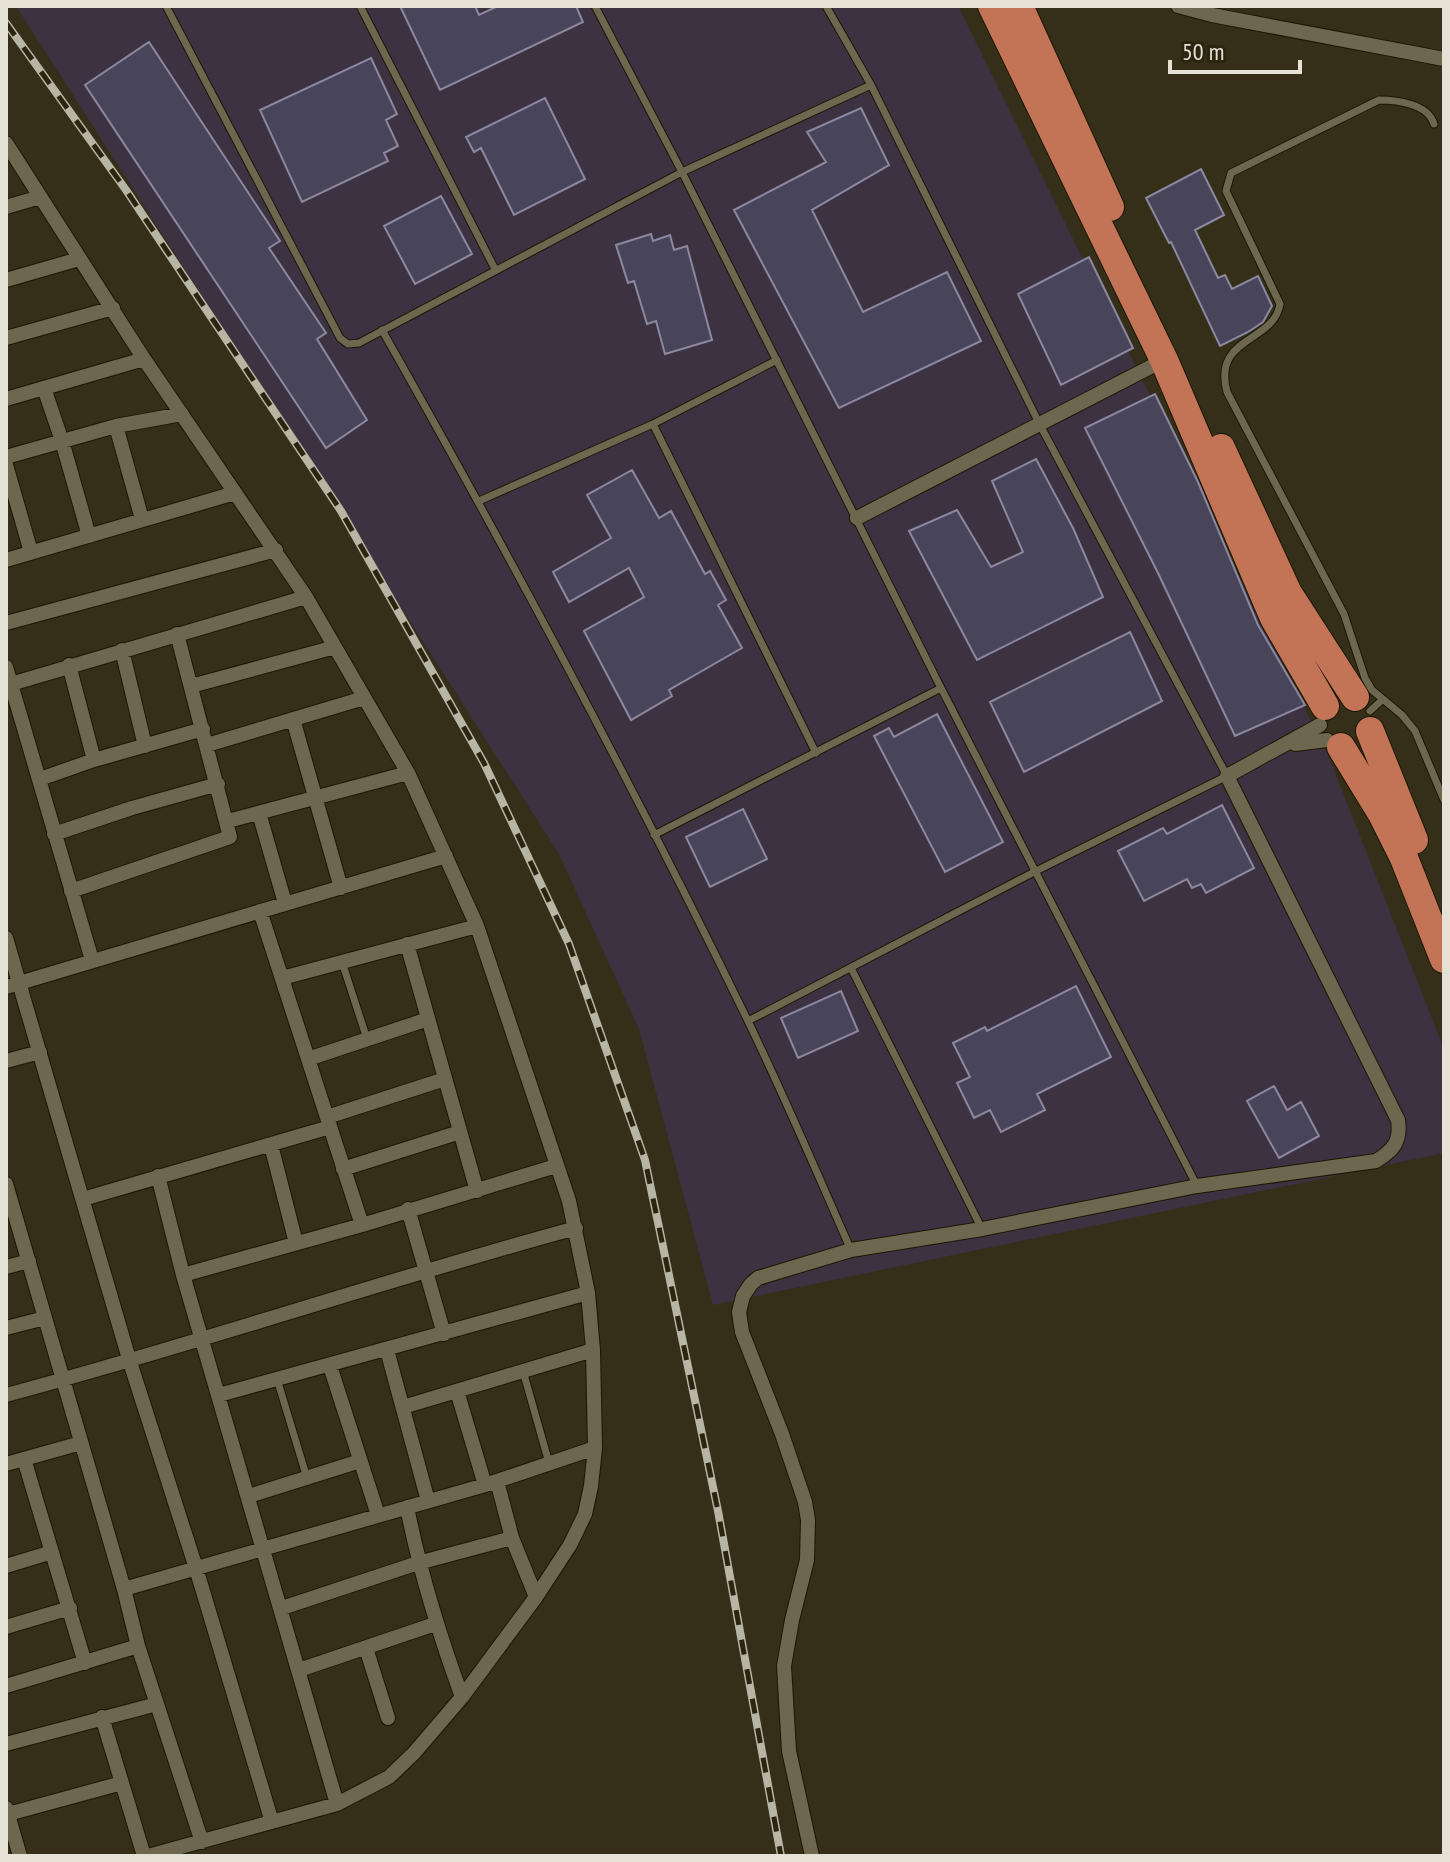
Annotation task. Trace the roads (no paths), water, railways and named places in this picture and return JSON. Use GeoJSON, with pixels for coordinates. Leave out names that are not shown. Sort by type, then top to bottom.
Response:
{"type":"FeatureCollection","features":[{"type":"Feature","properties":{"kind":"highway"},"geometry":{"type":"LineString","coordinates":[[992,6],[1103,212],[1288,593],[1369,710],[1444,911]]}},
{"type":"Feature","properties":{"kind":"highway"},"geometry":{"type":"LineString","coordinates":[[1019,6],[1274,618],[1328,729],[1382,814],[1404,858],[1444,959]]}},
{"type":"Feature","properties":{"kind":"highway"},"geometry":{"type":"LineString","coordinates":[[1328,729],[1338,696],[1369,710]]}},
{"type":"Feature","properties":{"kind":"highway"},"geometry":{"type":"LineString","coordinates":[[1328,729],[1359,744],[1369,710]]}},
{"type":"Feature","properties":{"kind":"street"},"geometry":{"type":"LineString","coordinates":[[1178,6],[1444,59]]}},
{"type":"Feature","properties":{"kind":"street"},"geometry":{"type":"LineString","coordinates":[[6,144],[144,359],[276,550],[408,773],[477,926],[576,1228],[588,1293],[593,1350],[595,1448],[585,1514],[570,1545],[536,1597],[462,1697],[389,1777],[337,1804],[146,1856],[102,1717]]}},
{"type":"Feature","properties":{"kind":"street"},"geometry":{"type":"LineString","coordinates":[[6,207],[40,197]]}},
{"type":"Feature","properties":{"kind":"street"},"geometry":{"type":"LineString","coordinates":[[6,280],[79,259]]}},
{"type":"Feature","properties":{"kind":"street"},"geometry":{"type":"LineString","coordinates":[[6,338],[113,308]]}},
{"type":"Feature","properties":{"kind":"street"},"geometry":{"type":"LineString","coordinates":[[6,399],[144,359]]}},
{"type":"Feature","properties":{"kind":"street"},"geometry":{"type":"LineString","coordinates":[[857,518],[1164,360]]}},
{"type":"Feature","properties":{"kind":"street"},"geometry":{"type":"LineString","coordinates":[[44,388],[89,536]]}},
{"type":"Feature","properties":{"kind":"street"},"geometry":{"type":"LineString","coordinates":[[6,457],[116,426],[182,414]]}},
{"type":"Feature","properties":{"kind":"street"},"geometry":{"type":"LineString","coordinates":[[116,426],[142,519]]}},
{"type":"Feature","properties":{"kind":"street"},"geometry":{"type":"LineString","coordinates":[[6,465],[31,552]]}},
{"type":"Feature","properties":{"kind":"street"},"geometry":{"type":"LineString","coordinates":[[6,560],[235,493]]}},
{"type":"Feature","properties":{"kind":"street"},"geometry":{"type":"LineString","coordinates":[[6,623],[276,550]]}},
{"type":"Feature","properties":{"kind":"street"},"geometry":{"type":"LineString","coordinates":[[11,684],[306,597]]}},
{"type":"Feature","properties":{"kind":"street"},"geometry":{"type":"LineString","coordinates":[[71,891],[230,837],[177,634]]}},
{"type":"Feature","properties":{"kind":"street"},"geometry":{"type":"LineString","coordinates":[[191,686],[335,647]]}},
{"type":"Feature","properties":{"kind":"street"},"geometry":{"type":"LineString","coordinates":[[122,650],[145,746]]}},
{"type":"Feature","properties":{"kind":"street"},"geometry":{"type":"LineString","coordinates":[[69,665],[94,760]]}},
{"type":"Feature","properties":{"kind":"street"},"geometry":{"type":"LineString","coordinates":[[6,667],[92,960]]}},
{"type":"Feature","properties":{"kind":"street"},"geometry":{"type":"LineString","coordinates":[[207,745],[364,698]]}},
{"type":"Feature","properties":{"kind":"street"},"geometry":{"type":"LineString","coordinates":[[293,719],[341,888]]}},
{"type":"Feature","properties":{"kind":"street"},"geometry":{"type":"LineString","coordinates":[[40,779],[203,729]]}},
{"type":"Feature","properties":{"kind":"street"},"geometry":{"type":"LineString","coordinates":[[812,1856],[789,1751],[784,1666],[807,1560],[808,1520],[805,1502],[742,1332],[739,1312],[743,1296],[758,1278],[851,1250],[982,1229],[1197,1186],[1376,1161],[1390,1152],[1400,1134],[1398,1120],[1227,776],[1287,745],[1328,729]]}},
{"type":"Feature","properties":{"kind":"street"},"geometry":{"type":"LineString","coordinates":[[228,821],[408,773]]}},
{"type":"Feature","properties":{"kind":"street"},"geometry":{"type":"LineString","coordinates":[[54,834],[218,784]]}},
{"type":"Feature","properties":{"kind":"street"},"geometry":{"type":"LineString","coordinates":[[259,813],[285,903]]}},
{"type":"Feature","properties":{"kind":"street"},"geometry":{"type":"LineString","coordinates":[[13,985],[446,856]]}},
{"type":"Feature","properties":{"kind":"street"},"geometry":{"type":"LineString","coordinates":[[260,911],[362,1225]]}},
{"type":"Feature","properties":{"kind":"street"},"geometry":{"type":"LineString","coordinates":[[282,978],[477,926]]}},
{"type":"Feature","properties":{"kind":"street"},"geometry":{"type":"LineString","coordinates":[[6,938],[13,985],[40,1052],[129,1359],[272,1822]]}},
{"type":"Feature","properties":{"kind":"street"},"geometry":{"type":"LineString","coordinates":[[407,944],[477,1191]]}},
{"type":"Feature","properties":{"kind":"street"},"geometry":{"type":"LineString","coordinates":[[308,1059],[428,1019]]}},
{"type":"Feature","properties":{"kind":"street"},"geometry":{"type":"LineString","coordinates":[[6,1061],[40,1052]]}},
{"type":"Feature","properties":{"kind":"street"},"geometry":{"type":"LineString","coordinates":[[83,1199],[271,1145],[445,1079]]}},
{"type":"Feature","properties":{"kind":"street"},"geometry":{"type":"LineString","coordinates":[[343,1169],[460,1132]]}},
{"type":"Feature","properties":{"kind":"street"},"geometry":{"type":"LineString","coordinates":[[271,1145],[296,1243]]}},
{"type":"Feature","properties":{"kind":"street"},"geometry":{"type":"LineString","coordinates":[[183,1275],[556,1166]]}},
{"type":"Feature","properties":{"kind":"street"},"geometry":{"type":"LineString","coordinates":[[158,1176],[183,1275],[337,1804]]}},
{"type":"Feature","properties":{"kind":"street"},"geometry":{"type":"LineString","coordinates":[[6,1184],[138,1646],[202,1842]]}},
{"type":"Feature","properties":{"kind":"street"},"geometry":{"type":"LineString","coordinates":[[408,1209],[444,1334]]}},
{"type":"Feature","properties":{"kind":"street"},"geometry":{"type":"LineString","coordinates":[[6,1395],[424,1269],[576,1228]]}},
{"type":"Feature","properties":{"kind":"street"},"geometry":{"type":"LineString","coordinates":[[6,1267],[29,1261]]}},
{"type":"Feature","properties":{"kind":"street"},"geometry":{"type":"LineString","coordinates":[[219,1395],[588,1293]]}},
{"type":"Feature","properties":{"kind":"street"},"geometry":{"type":"LineString","coordinates":[[6,1328],[45,1318]]}},
{"type":"Feature","properties":{"kind":"street"},"geometry":{"type":"LineString","coordinates":[[387,1350],[428,1501]]}},
{"type":"Feature","properties":{"kind":"street"},"geometry":{"type":"LineString","coordinates":[[403,1407],[593,1350]]}},
{"type":"Feature","properties":{"kind":"street"},"geometry":{"type":"LineString","coordinates":[[330,1366],[378,1515]]}},
{"type":"Feature","properties":{"kind":"street"},"geometry":{"type":"LineString","coordinates":[[457,1391],[536,1597]]}},
{"type":"Feature","properties":{"kind":"street"},"geometry":{"type":"LineString","coordinates":[[6,1464],[81,1443]]}},
{"type":"Feature","properties":{"kind":"street"},"geometry":{"type":"LineString","coordinates":[[124,1589],[491,1483],[595,1448]]}},
{"type":"Feature","properties":{"kind":"street"},"geometry":{"type":"LineString","coordinates":[[24,1459],[85,1663]]}},
{"type":"Feature","properties":{"kind":"street"},"geometry":{"type":"LineString","coordinates":[[249,1496],[360,1461]]}},
{"type":"Feature","properties":{"kind":"street"},"geometry":{"type":"LineString","coordinates":[[407,1507],[435,1624],[462,1697]]}},
{"type":"Feature","properties":{"kind":"street"},"geometry":{"type":"LineString","coordinates":[[282,1608],[418,1563],[512,1538]]}},
{"type":"Feature","properties":{"kind":"street"},"geometry":{"type":"LineString","coordinates":[[6,1566],[52,1552]]}},
{"type":"Feature","properties":{"kind":"street"},"geometry":{"type":"LineString","coordinates":[[6,1627],[70,1608]]}},
{"type":"Feature","properties":{"kind":"street"},"geometry":{"type":"LineString","coordinates":[[299,1670],[435,1624]]}},
{"type":"Feature","properties":{"kind":"street"},"geometry":{"type":"LineString","coordinates":[[6,1686],[138,1646]]}},
{"type":"Feature","properties":{"kind":"street"},"geometry":{"type":"LineString","coordinates":[[366,1648],[388,1718]]}},
{"type":"Feature","properties":{"kind":"street"},"geometry":{"type":"LineString","coordinates":[[6,1744],[157,1704]]}},
{"type":"Feature","properties":{"kind":"street"},"geometry":{"type":"LineString","coordinates":[[20,1856],[7,1811],[122,1783]]}},
{"type":"Feature","properties":{"kind":"lane"},"geometry":{"type":"LineString","coordinates":[[166,6],[340,338],[348,344],[359,343],[682,172],[871,85]]}},
{"type":"Feature","properties":{"kind":"lane"},"geometry":{"type":"LineString","coordinates":[[360,6],[495,269]]}},
{"type":"Feature","properties":{"kind":"lane"},"geometry":{"type":"LineString","coordinates":[[595,6],[1197,1186]]}},
{"type":"Feature","properties":{"kind":"lane"},"geometry":{"type":"LineString","coordinates":[[748,1021],[1227,776],[1040,425],[871,85],[826,6]]}},
{"type":"Feature","properties":{"kind":"lane"},"geometry":{"type":"LineString","coordinates":[[1434,124],[1432,117],[1421,109],[1379,100],[1231,173],[1225,185],[1228,197],[1280,304],[1275,317],[1232,352],[1225,369],[1227,392],[1344,614],[1365,678],[1369,710],[1402,715],[1415,731],[1444,800]]}},
{"type":"Feature","properties":{"kind":"lane"},"geometry":{"type":"LineString","coordinates":[[382,330],[479,501],[654,835],[748,1021],[851,1250]]}},
{"type":"Feature","properties":{"kind":"lane"},"geometry":{"type":"LineString","coordinates":[[479,501],[653,424],[777,360]]}},
{"type":"Feature","properties":{"kind":"lane"},"geometry":{"type":"LineString","coordinates":[[653,424],[816,753]]}},
{"type":"Feature","properties":{"kind":"lane"},"geometry":{"type":"LineString","coordinates":[[654,835],[941,688]]}},
{"type":"Feature","properties":{"kind":"lane"},"geometry":{"type":"LineString","coordinates":[[342,962],[367,1039]]}},
{"type":"Feature","properties":{"kind":"lane"},"geometry":{"type":"LineString","coordinates":[[851,968],[982,1229]]}},
{"type":"Feature","properties":{"kind":"lane"},"geometry":{"type":"LineString","coordinates":[[523,1371],[549,1463]]}},
{"type":"Feature","properties":{"kind":"lane"},"geometry":{"type":"LineString","coordinates":[[277,1379],[307,1478]]}},
{"type":"Feature","properties":{"kind":"railway"},"geometry":{"type":"LineString","coordinates":[[6,23],[126,190],[341,511],[484,763],[569,944],[645,1160],[718,1511],[781,1856]]}}]}
